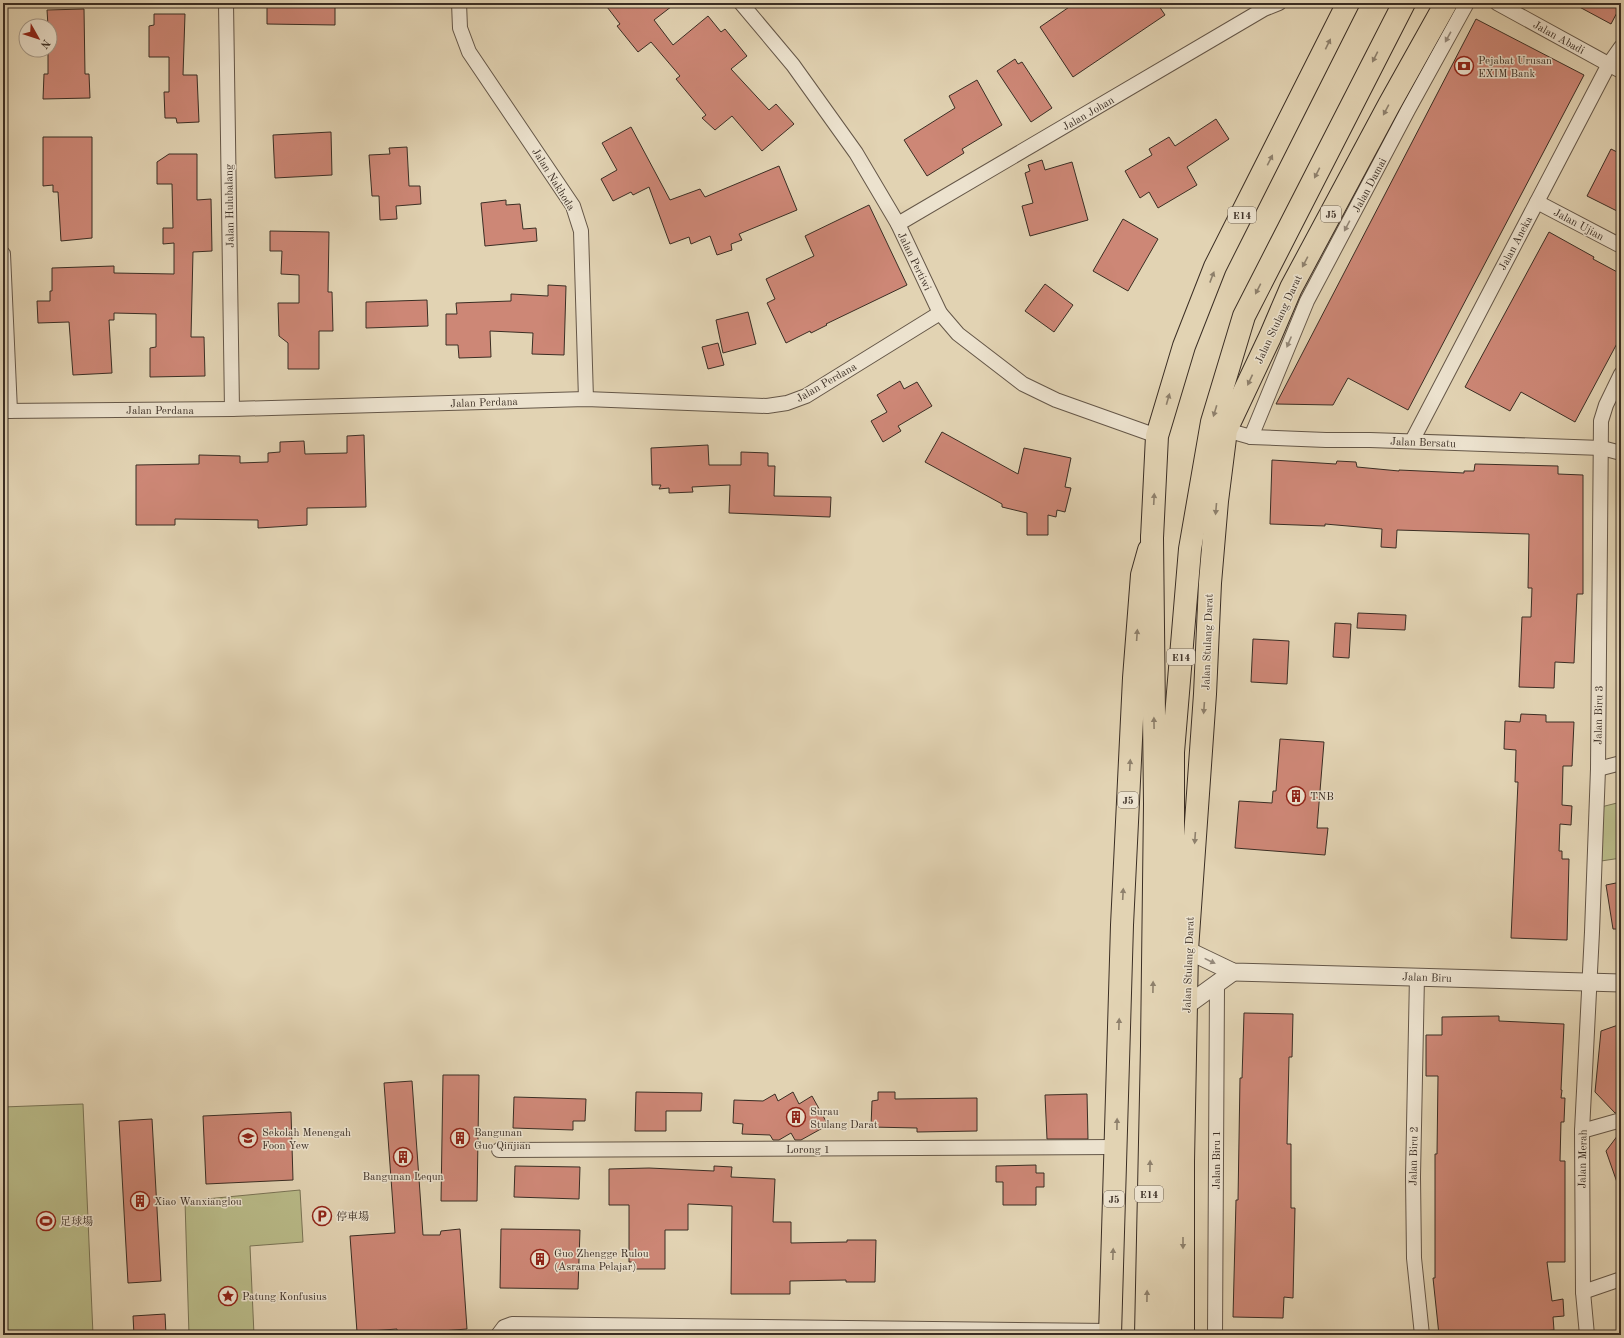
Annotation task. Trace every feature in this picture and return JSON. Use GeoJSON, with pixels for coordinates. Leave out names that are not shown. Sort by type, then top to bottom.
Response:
{"type":"FeatureCollection","features":[{"type":"Feature","properties":{"kind":"main road","name":"E14"},"geometry":{"type":"LineString","coordinates":[[1146,1335],[1155,804],[1152,538],[1157,436],[1184,346],[1215,267],[1348,3]]}},
{"type":"Feature","properties":{"kind":"main road","name":"E14"},"geometry":{"type":"LineString","coordinates":[[1167,1335],[1173,913],[1173,752],[1190,548],[1212,422],[1244,316],[1404,3]]}},
{"type":"Feature","properties":{"kind":"main road","name":"Jalan Stulang Darat"},"geometry":{"type":"LineString","coordinates":[[1183,1335],[1183,1162],[1187,950],[1205,694],[1210,583],[1217,501],[1226,430],[1270,337],[1291,288],[1385,112],[1446,3]]}},
{"type":"Feature","properties":{"kind":"main road","name":"J5"},"geometry":{"type":"LineString","coordinates":[[1110,1333],[1122,925],[1134,678],[1142,575],[1152,538]]}},
{"type":"Feature","properties":{"kind":"street","name":"Jalan Hulubalang"},"geometry":{"type":"LineString","coordinates":[[226,3],[232,409]]}},
{"type":"Feature","properties":{"kind":"street","name":"Jalan Nakhoda"},"geometry":{"type":"LineString","coordinates":[[459,3],[460,28],[469,52],[573,206],[578,221],[581,231],[586,399]]}},
{"type":"Feature","properties":{"kind":"street","name":"Jalan Pertiwi"},"geometry":{"type":"LineString","coordinates":[[741,3],[793,65],[856,152],[898,224],[940,312],[958,334],[1023,384],[1056,400],[1157,436]]}},
{"type":"Feature","properties":{"kind":"street","name":"Jalan Johan"},"geometry":{"type":"LineString","coordinates":[[898,224],[1264,9],[1279,3]]}},
{"type":"Feature","properties":{"kind":"street","name":"Jalan Damai"},"geometry":{"type":"LineString","coordinates":[[1251,436],[1306,301],[1467,3]]}},
{"type":"Feature","properties":{"kind":"street","name":"Jalan Abadi"},"geometry":{"type":"LineString","coordinates":[[1497,3],[1615,68]]}},
{"type":"Feature","properties":{"kind":"street","name":"Jalan Aneka"},"geometry":{"type":"LineString","coordinates":[[1412,441],[1537,202],[1615,68],[1621,47]]}},
{"type":"Feature","properties":{"kind":"street","name":"Jalan Ujian"},"geometry":{"type":"LineString","coordinates":[[1537,202],[1621,246]]}},
{"type":"Feature","properties":{"kind":"street"},"geometry":{"type":"LineString","coordinates":[[3,254],[6,411]]}},
{"type":"Feature","properties":{"kind":"street","name":"Jalan Perdana"},"geometry":{"type":"LineString","coordinates":[[6,411],[232,409],[586,399],[767,406],[787,403],[806,396],[940,312]]}},
{"type":"Feature","properties":{"kind":"street","name":"Jalan Biru 3"},"geometry":{"type":"LineString","coordinates":[[1589,982],[1598,769],[1602,448],[1601,421],[1606,405],[1621,374]]}},
{"type":"Feature","properties":{"kind":"street","name":"Jalan Bersatu"},"geometry":{"type":"LineString","coordinates":[[1226,430],[1251,436],[1326,440],[1412,441],[1602,448],[1621,453]]}},
{"type":"Feature","properties":{"kind":"street"},"geometry":{"type":"LineString","coordinates":[[1598,769],[1621,763]]}},
{"type":"Feature","properties":{"kind":"street","name":"Jalan Biru"},"geometry":{"type":"LineString","coordinates":[[1187,950],[1233,972],[1417,976],[1621,983]]}},
{"type":"Feature","properties":{"kind":"street"},"geometry":{"type":"LineString","coordinates":[[1186,1006],[1233,972]]}},
{"type":"Feature","properties":{"kind":"street","name":"Jalan Biru 2"},"geometry":{"type":"LineString","coordinates":[[1417,976],[1413,1177],[1414,1258],[1422,1335]]}},
{"type":"Feature","properties":{"kind":"street","name":"Jalan Merah"},"geometry":{"type":"LineString","coordinates":[[1587,1335],[1582,1292],[1582,1131],[1589,982]]}},
{"type":"Feature","properties":{"kind":"street","name":"Jalan Biru 1"},"geometry":{"type":"LineString","coordinates":[[1215,1335],[1217,985]]}},
{"type":"Feature","properties":{"kind":"street"},"geometry":{"type":"LineString","coordinates":[[1582,1131],[1621,1120]]}},
{"type":"Feature","properties":{"kind":"street","name":"Lorong 1"},"geometry":{"type":"LineString","coordinates":[[499,1150],[1116,1147]]}},
{"type":"Feature","properties":{"kind":"street"},"geometry":{"type":"LineString","coordinates":[[1582,1292],[1621,1279]]}},
{"type":"Feature","properties":{"kind":"street"},"geometry":{"type":"LineString","coordinates":[[501,1331],[512,1324],[900,1332],[1110,1333]]}},
{"type":"Feature","properties":{"kind":"green space"},"geometry":{"type":"Polygon","coordinates":[[[1621,802],[1621,858],[1601,861],[1601,807],[1621,802]]]}},
{"type":"Feature","properties":{"kind":"green space","name":"足球場"},"geometry":{"type":"Polygon","coordinates":[[[83,1104],[93,1335],[3,1335],[3,1107],[83,1104]]]}},
{"type":"Feature","properties":{"kind":"green space"},"geometry":{"type":"Polygon","coordinates":[[[300,1190],[303,1242],[250,1246],[254,1335],[189,1335],[185,1201],[300,1190]]]}},
{"type":"Feature","properties":{"kind":"building"},"geometry":{"type":"Polygon","coordinates":[[[267,3],[335,3],[335,25],[267,24],[267,3]]]}},
{"type":"Feature","properties":{"kind":"building"},"geometry":{"type":"Polygon","coordinates":[[[604,3],[676,3],[654,20],[673,45],[708,16],[721,32],[725,29],[747,56],[731,69],[769,110],[776,104],[794,124],[762,151],[732,116],[715,130],[702,118],[706,115],[676,79],[680,76],[651,42],[638,52],[617,26],[620,24],[604,3]]]}},
{"type":"Feature","properties":{"kind":"building"},"geometry":{"type":"Polygon","coordinates":[[[1075,3],[1157,3],[1165,15],[1073,77],[1040,27],[1075,3]]]}},
{"type":"Feature","properties":{"kind":"building"},"geometry":{"type":"Polygon","coordinates":[[[1572,3],[1621,3],[1621,5],[1611,24],[1572,3]]]}},
{"type":"Feature","properties":{"kind":"building"},"geometry":{"type":"Polygon","coordinates":[[[84,9],[85,74],[89,74],[90,98],[43,99],[44,74],[48,74],[48,58],[58,58],[58,18],[48,18],[47,10],[84,9]]]}},
{"type":"Feature","properties":{"kind":"building"},"geometry":{"type":"Polygon","coordinates":[[[154,14],[185,14],[183,75],[197,75],[199,122],[177,123],[176,118],[165,118],[164,92],[169,92],[169,57],[149,57],[149,26],[154,25],[154,14]]]}},
{"type":"Feature","properties":{"kind":"building"},"geometry":{"type":"Polygon","coordinates":[[[1476,19],[1584,75],[1408,410],[1348,378],[1333,405],[1276,404],[1476,19]]]}},
{"type":"Feature","properties":{"kind":"building"},"geometry":{"type":"Polygon","coordinates":[[[1015,59],[1018,64],[1022,62],[1052,108],[1031,122],[997,71],[1015,59]]]}},
{"type":"Feature","properties":{"kind":"building"},"geometry":{"type":"Polygon","coordinates":[[[977,80],[1002,125],[962,149],[964,153],[927,176],[904,140],[955,108],[949,96],[977,80]]]}},
{"type":"Feature","properties":{"kind":"building"},"geometry":{"type":"Polygon","coordinates":[[[1216,119],[1229,139],[1187,167],[1197,185],[1158,208],[1149,192],[1140,198],[1125,171],[1152,155],[1149,149],[1169,137],[1175,146],[1216,119]]]}},
{"type":"Feature","properties":{"kind":"building"},"geometry":{"type":"Polygon","coordinates":[[[631,127],[670,200],[700,189],[705,197],[779,166],[797,210],[739,234],[742,240],[731,244],[732,250],[717,255],[710,236],[691,244],[689,237],[670,244],[649,187],[633,195],[631,192],[613,201],[601,179],[617,170],[602,143],[631,127]]]}},
{"type":"Feature","properties":{"kind":"building"},"geometry":{"type":"Polygon","coordinates":[[[331,132],[332,175],[275,178],[273,135],[331,132]]]}},
{"type":"Feature","properties":{"kind":"building"},"geometry":{"type":"Polygon","coordinates":[[[43,137],[92,137],[92,238],[61,241],[58,192],[53,192],[53,185],[43,186],[43,137]]]}},
{"type":"Feature","properties":{"kind":"building"},"geometry":{"type":"Polygon","coordinates":[[[407,147],[409,186],[420,186],[421,204],[396,206],[397,219],[380,220],[379,196],[372,196],[369,155],[390,154],[389,148],[407,147]]]}},
{"type":"Feature","properties":{"kind":"building"},"geometry":{"type":"Polygon","coordinates":[[[1611,149],[1621,154],[1621,213],[1587,196],[1611,149]]]}},
{"type":"Feature","properties":{"kind":"building"},"geometry":{"type":"Polygon","coordinates":[[[169,154],[197,154],[197,200],[211,199],[212,251],[193,252],[191,337],[204,337],[205,376],[150,377],[150,348],[156,347],[156,314],[114,313],[114,320],[109,320],[112,373],[73,375],[69,322],[38,323],[37,301],[50,301],[50,291],[52,291],[52,268],[114,266],[114,273],[174,274],[174,243],[163,244],[163,228],[173,228],[172,184],[157,184],[157,162],[169,154]]]}},
{"type":"Feature","properties":{"kind":"building"},"geometry":{"type":"Polygon","coordinates":[[[1042,160],[1045,170],[1072,162],[1088,220],[1030,236],[1022,206],[1033,203],[1025,173],[1030,171],[1028,165],[1042,160]]]}},
{"type":"Feature","properties":{"kind":"building"},"geometry":{"type":"Polygon","coordinates":[[[506,200],[506,205],[520,204],[523,229],[536,228],[537,241],[485,246],[481,203],[506,200]]]}},
{"type":"Feature","properties":{"kind":"building"},"geometry":{"type":"Polygon","coordinates":[[[869,205],[907,285],[826,324],[827,325],[811,333],[810,331],[786,343],[767,303],[775,299],[766,279],[814,256],[805,236],[869,205]]]}},
{"type":"Feature","properties":{"kind":"building"},"geometry":{"type":"Polygon","coordinates":[[[1123,219],[1158,239],[1128,291],[1093,271],[1123,219]]]}},
{"type":"Feature","properties":{"kind":"building"},"geometry":{"type":"Polygon","coordinates":[[[270,231],[329,232],[328,292],[332,292],[333,331],[319,331],[319,369],[288,369],[288,343],[279,336],[278,303],[299,303],[299,275],[281,274],[282,251],[270,251],[270,231]]]}},
{"type":"Feature","properties":{"kind":"building"},"geometry":{"type":"Polygon","coordinates":[[[1549,232],[1621,274],[1621,336],[1575,422],[1521,392],[1510,411],[1465,387],[1549,232]]]}},
{"type":"Feature","properties":{"kind":"building"},"geometry":{"type":"Polygon","coordinates":[[[1045,284],[1073,305],[1054,332],[1025,311],[1045,284]]]}},
{"type":"Feature","properties":{"kind":"building"},"geometry":{"type":"Polygon","coordinates":[[[548,285],[566,286],[564,355],[532,354],[533,333],[490,331],[491,357],[459,358],[458,345],[446,345],[446,314],[457,314],[456,303],[511,301],[511,294],[548,296],[548,285]]]}},
{"type":"Feature","properties":{"kind":"building"},"geometry":{"type":"Polygon","coordinates":[[[427,300],[428,326],[366,328],[366,302],[427,300]]]}},
{"type":"Feature","properties":{"kind":"building"},"geometry":{"type":"Polygon","coordinates":[[[748,312],[756,344],[723,353],[716,320],[748,312]]]}},
{"type":"Feature","properties":{"kind":"building"},"geometry":{"type":"Polygon","coordinates":[[[718,343],[724,365],[708,369],[702,347],[718,343]]]}},
{"type":"Feature","properties":{"kind":"building"},"geometry":{"type":"Polygon","coordinates":[[[900,381],[904,389],[917,382],[932,406],[898,426],[901,431],[883,442],[871,421],[887,412],[877,395],[900,381]]]}},
{"type":"Feature","properties":{"kind":"building"},"geometry":{"type":"Polygon","coordinates":[[[942,432],[1018,474],[1024,448],[1071,458],[1065,487],[1071,488],[1065,512],[1057,510],[1056,517],[1048,515],[1048,535],[1027,535],[1027,513],[1002,507],[1002,504],[925,462],[942,432]]]}},
{"type":"Feature","properties":{"kind":"building"},"geometry":{"type":"Polygon","coordinates":[[[364,435],[366,507],[307,508],[307,525],[258,528],[258,520],[175,519],[175,525],[136,525],[136,465],[199,464],[199,455],[240,456],[240,463],[268,462],[268,453],[280,452],[280,442],[304,441],[305,454],[347,453],[347,436],[364,435]]]}},
{"type":"Feature","properties":{"kind":"building"},"geometry":{"type":"Polygon","coordinates":[[[708,445],[709,465],[741,465],[741,452],[768,453],[768,466],[775,466],[774,496],[831,497],[830,517],[729,513],[730,485],[692,487],[693,492],[669,493],[669,488],[659,489],[661,485],[652,485],[651,448],[708,445]]]}},
{"type":"Feature","properties":{"kind":"building"},"geometry":{"type":"Polygon","coordinates":[[[1272,460],[1336,464],[1337,461],[1356,462],[1357,467],[1399,471],[1464,473],[1464,471],[1474,471],[1475,464],[1558,466],[1558,474],[1583,475],[1583,594],[1577,594],[1574,663],[1555,662],[1554,688],[1519,687],[1522,617],[1531,617],[1532,588],[1528,588],[1529,534],[1397,530],[1396,548],[1381,547],[1382,529],[1325,524],[1325,526],[1270,524],[1272,460]]]}},
{"type":"Feature","properties":{"kind":"building"},"geometry":{"type":"Polygon","coordinates":[[[1358,613],[1406,615],[1405,630],[1357,628],[1358,613]]]}},
{"type":"Feature","properties":{"kind":"building"},"geometry":{"type":"Polygon","coordinates":[[[1335,623],[1351,624],[1349,658],[1333,657],[1335,623]]]}},
{"type":"Feature","properties":{"kind":"building"},"geometry":{"type":"Polygon","coordinates":[[[1253,639],[1289,641],[1287,684],[1251,682],[1253,639]]]}},
{"type":"Feature","properties":{"kind":"building"},"geometry":{"type":"Polygon","coordinates":[[[1521,714],[1546,715],[1546,722],[1574,722],[1572,766],[1563,766],[1562,805],[1572,806],[1571,825],[1560,824],[1559,851],[1562,851],[1562,859],[1569,859],[1567,940],[1511,938],[1518,782],[1515,782],[1516,750],[1504,749],[1505,721],[1520,722],[1521,714]]]}},
{"type":"Feature","properties":{"kind":"building","name":"TNB"},"geometry":{"type":"Polygon","coordinates":[[[1280,739],[1324,742],[1317,828],[1328,828],[1325,855],[1235,848],[1239,801],[1272,803],[1273,791],[1276,791],[1280,739]]]}},
{"type":"Feature","properties":{"kind":"building"},"geometry":{"type":"Polygon","coordinates":[[[1621,882],[1621,929],[1613,929],[1606,885],[1621,882]]]}},
{"type":"Feature","properties":{"kind":"building"},"geometry":{"type":"Polygon","coordinates":[[[1244,1013],[1293,1014],[1292,1057],[1289,1057],[1287,1144],[1291,1144],[1291,1208],[1295,1208],[1293,1298],[1284,1297],[1283,1318],[1233,1317],[1236,1200],[1238,1200],[1240,1078],[1242,1078],[1244,1013]]]}},
{"type":"Feature","properties":{"kind":"building"},"geometry":{"type":"Polygon","coordinates":[[[1499,1016],[1499,1021],[1564,1024],[1561,1098],[1565,1098],[1564,1122],[1561,1122],[1560,1161],[1565,1161],[1565,1262],[1547,1262],[1552,1301],[1563,1299],[1564,1316],[1553,1317],[1554,1330],[1503,1335],[1439,1335],[1433,1278],[1435,1278],[1435,1154],[1437,1154],[1438,1076],[1426,1076],[1426,1035],[1442,1035],[1442,1017],[1499,1016]]]}},
{"type":"Feature","properties":{"kind":"building"},"geometry":{"type":"Polygon","coordinates":[[[1621,1024],[1621,1112],[1615,1113],[1595,1092],[1601,1031],[1621,1024]]]}},
{"type":"Feature","properties":{"kind":"building","name":"Bangunan Guo Qinjian"},"geometry":{"type":"Polygon","coordinates":[[[443,1075],[479,1075],[477,1201],[441,1201],[443,1075]]]}},
{"type":"Feature","properties":{"kind":"building"},"geometry":{"type":"Polygon","coordinates":[[[412,1081],[423,1235],[440,1235],[441,1231],[460,1229],[467,1329],[429,1332],[429,1335],[397,1335],[397,1329],[357,1332],[350,1236],[395,1233],[384,1083],[412,1081]]]}},
{"type":"Feature","properties":{"kind":"building"},"geometry":{"type":"Polygon","coordinates":[[[636,1092],[702,1093],[701,1111],[666,1111],[666,1131],[635,1131],[636,1092]]]}},
{"type":"Feature","properties":{"kind":"building","name":"Surau Stulang Darat"},"geometry":{"type":"Polygon","coordinates":[[[793,1092],[799,1104],[812,1096],[828,1125],[801,1140],[795,1140],[791,1133],[779,1140],[773,1140],[770,1135],[742,1134],[743,1124],[733,1123],[734,1100],[763,1101],[775,1094],[778,1101],[793,1092]]]}},
{"type":"Feature","properties":{"kind":"building"},"geometry":{"type":"Polygon","coordinates":[[[878,1092],[895,1092],[895,1099],[977,1098],[977,1131],[917,1132],[917,1128],[871,1127],[872,1101],[878,1100],[878,1092]]]}},
{"type":"Feature","properties":{"kind":"building"},"geometry":{"type":"Polygon","coordinates":[[[1087,1094],[1088,1139],[1047,1139],[1045,1095],[1087,1094]]]}},
{"type":"Feature","properties":{"kind":"building"},"geometry":{"type":"Polygon","coordinates":[[[514,1097],[586,1099],[585,1121],[573,1121],[573,1130],[513,1128],[514,1097]]]}},
{"type":"Feature","properties":{"kind":"building"},"geometry":{"type":"Polygon","coordinates":[[[291,1112],[293,1180],[206,1184],[203,1116],[291,1112]]]}},
{"type":"Feature","properties":{"kind":"building","name":"Xiao Wanxianglou"},"geometry":{"type":"Polygon","coordinates":[[[152,1119],[161,1281],[128,1283],[119,1121],[152,1119]]]}},
{"type":"Feature","properties":{"kind":"building"},"geometry":{"type":"Polygon","coordinates":[[[1621,1131],[1621,1188],[1619,1188],[1606,1151],[1621,1131]]]}},
{"type":"Feature","properties":{"kind":"building"},"geometry":{"type":"Polygon","coordinates":[[[1036,1165],[1036,1173],[1044,1173],[1044,1187],[1036,1187],[1036,1205],[1003,1205],[1003,1182],[996,1182],[996,1166],[1036,1165]]]}},
{"type":"Feature","properties":{"kind":"building"},"geometry":{"type":"Polygon","coordinates":[[[515,1166],[580,1167],[579,1199],[514,1197],[515,1166]]]}},
{"type":"Feature","properties":{"kind":"building"},"geometry":{"type":"Polygon","coordinates":[[[714,1166],[732,1167],[731,1177],[775,1179],[773,1222],[791,1222],[791,1243],[876,1240],[875,1282],[846,1282],[846,1280],[790,1281],[790,1294],[731,1294],[732,1206],[688,1204],[688,1230],[665,1230],[665,1269],[635,1269],[635,1262],[629,1262],[629,1205],[609,1205],[609,1169],[649,1168],[714,1171],[714,1166]]]}},
{"type":"Feature","properties":{"kind":"building","name":"Guo Zhengge Rulou (Asrama Pelajar)"},"geometry":{"type":"Polygon","coordinates":[[[501,1229],[580,1230],[578,1289],[500,1288],[501,1229]]]}},
{"type":"Feature","properties":{"kind":"building"},"geometry":{"type":"Polygon","coordinates":[[[165,1314],[166,1335],[134,1335],[133,1316],[165,1314]]]}},
{"type":"Feature","properties":{"kind":"place","name":"Pejabat Urusan EXIM Bank"},"geometry":{"type":"Point","coordinates":[1464,66]}},
{"type":"Feature","properties":{"kind":"place","name":"TNB"},"geometry":{"type":"Point","coordinates":[1296,796]}},
{"type":"Feature","properties":{"kind":"place","name":"Surau Stulang Darat"},"geometry":{"type":"Point","coordinates":[796,1117]}},
{"type":"Feature","properties":{"kind":"place","name":"Sekolah Menengah Foon Yew"},"geometry":{"type":"Point","coordinates":[248,1138]}},
{"type":"Feature","properties":{"kind":"place","name":"Bangunan Guo Qinjian"},"geometry":{"type":"Point","coordinates":[460,1138]}},
{"type":"Feature","properties":{"kind":"place","name":"Bangunan Lequn"},"geometry":{"type":"Point","coordinates":[403,1157]}},
{"type":"Feature","properties":{"kind":"place","name":"Xiao Wanxianglou"},"geometry":{"type":"Point","coordinates":[140,1201]}},
{"type":"Feature","properties":{"kind":"place","name":"停車場"},"geometry":{"type":"Point","coordinates":[322,1216]}},
{"type":"Feature","properties":{"kind":"place","name":"足球場"},"geometry":{"type":"Point","coordinates":[46,1221]}},
{"type":"Feature","properties":{"kind":"place","name":"Guo Zhengge Rulou (Asrama Pelajar)"},"geometry":{"type":"Point","coordinates":[540,1259]}},
{"type":"Feature","properties":{"kind":"place","name":"Patung Konfusius"},"geometry":{"type":"Point","coordinates":[228,1296]}}]}
